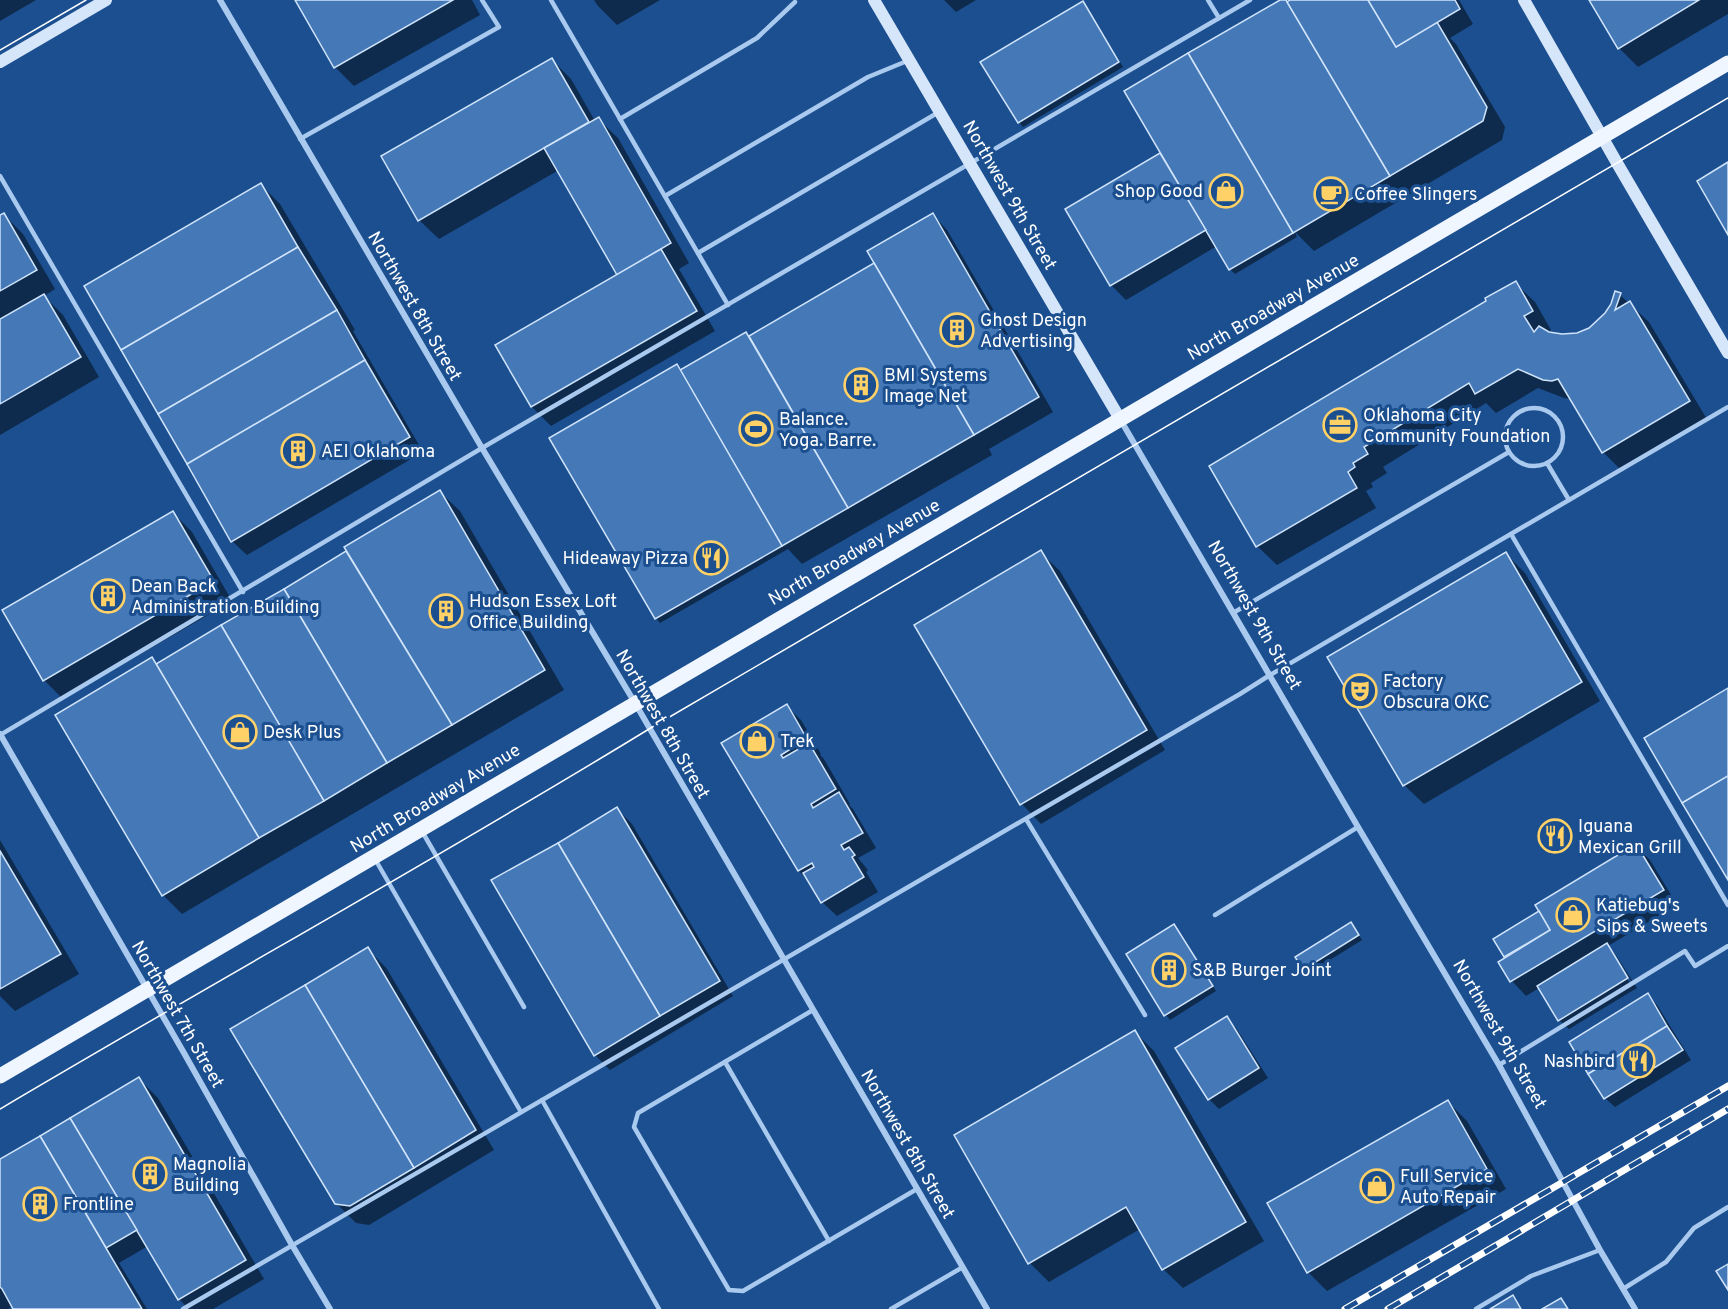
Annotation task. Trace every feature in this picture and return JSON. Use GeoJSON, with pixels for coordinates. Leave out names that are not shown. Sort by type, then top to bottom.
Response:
{"type":"FeatureCollection","features":[{"type":"Feature","properties":{"kind":"main road","name":"North Broadway Avenue"},"geometry":{"type":"LineString","coordinates":[[0,1076],[1728,63]]}},
{"type":"Feature","properties":{"kind":"street"},"geometry":{"type":"LineString","coordinates":[[0,62],[106,0]]}},
{"type":"Feature","properties":{"kind":"street","name":"Northwest 8th Street"},"geometry":{"type":"LineString","coordinates":[[220,0],[482,448],[635,703],[987,1309]]}},
{"type":"Feature","properties":{"kind":"street","name":"Northwest 9th Street"},"geometry":{"type":"LineString","coordinates":[[874,0],[1499,1065],[1600,1250],[1635,1309]]}},
{"type":"Feature","properties":{"kind":"street"},"geometry":{"type":"LineString","coordinates":[[1524,0],[1728,353]]}},
{"type":"Feature","properties":{"kind":"street","name":"Northwest 7th Street"},"geometry":{"type":"LineString","coordinates":[[0,735],[330,1309]]}},
{"type":"Feature","properties":{"kind":"lane"},"geometry":{"type":"LineString","coordinates":[[300,139],[499,27],[482,0]]}},
{"type":"Feature","properties":{"kind":"lane"},"geometry":{"type":"LineString","coordinates":[[551,0],[728,305]]}},
{"type":"Feature","properties":{"kind":"lane"},"geometry":{"type":"LineString","coordinates":[[1208,0],[1219,18]]}},
{"type":"Feature","properties":{"kind":"lane"},"geometry":{"type":"LineString","coordinates":[[0,735],[482,448],[1250,0]]}},
{"type":"Feature","properties":{"kind":"lane"},"geometry":{"type":"LineString","coordinates":[[620,119],[757,38],[796,1]]}},
{"type":"Feature","properties":{"kind":"lane"},"geometry":{"type":"LineString","coordinates":[[665,196],[868,77],[909,60]]}},
{"type":"Feature","properties":{"kind":"lane"},"geometry":{"type":"LineString","coordinates":[[698,253],[940,111]]}},
{"type":"Feature","properties":{"kind":"lane"},"geometry":{"type":"LineString","coordinates":[[0,176],[243,592]]}},
{"type":"Feature","properties":{"kind":"lane"},"geometry":{"type":"LineString","coordinates":[[1532,407],[1551,412],[1563,429],[1561,449],[1548,463],[1530,466],[1522,464],[1509,452],[1504,433],[1514,415],[1522,410],[1532,407]]}},
{"type":"Feature","properties":{"kind":"lane"},"geometry":{"type":"LineString","coordinates":[[183,1309],[784,961],[1728,407]]}},
{"type":"Feature","properties":{"kind":"lane"},"geometry":{"type":"LineString","coordinates":[[1233,613],[1509,452]]}},
{"type":"Feature","properties":{"kind":"lane"},"geometry":{"type":"LineString","coordinates":[[1548,463],[1569,500]]}},
{"type":"Feature","properties":{"kind":"lane"},"geometry":{"type":"LineString","coordinates":[[1511,534],[1728,905]]}},
{"type":"Feature","properties":{"kind":"lane"},"geometry":{"type":"LineString","coordinates":[[1026,819],[1144,1015]]}},
{"type":"Feature","properties":{"kind":"lane"},"geometry":{"type":"LineString","coordinates":[[1215,915],[1358,827]]}},
{"type":"Feature","properties":{"kind":"lane"},"geometry":{"type":"LineString","coordinates":[[421,829],[524,1006]]}},
{"type":"Feature","properties":{"kind":"lane"},"geometry":{"type":"LineString","coordinates":[[374,857],[521,1113]]}},
{"type":"Feature","properties":{"kind":"lane"},"geometry":{"type":"LineString","coordinates":[[1499,1065],[1685,951],[1695,966],[1728,946]]}},
{"type":"Feature","properties":{"kind":"lane"},"geometry":{"type":"LineString","coordinates":[[813,1010],[638,1113],[634,1127],[729,1290],[743,1291],[917,1189]]}},
{"type":"Feature","properties":{"kind":"lane"},"geometry":{"type":"LineString","coordinates":[[725,1062],[829,1241]]}},
{"type":"Feature","properties":{"kind":"lane"},"geometry":{"type":"LineString","coordinates":[[542,1100],[659,1309]]}},
{"type":"Feature","properties":{"kind":"lane"},"geometry":{"type":"LineString","coordinates":[[1623,1289],[1666,1262],[1694,1228],[1728,1207]]}},
{"type":"Feature","properties":{"kind":"lane"},"geometry":{"type":"LineString","coordinates":[[1476,1309],[1531,1276],[1600,1250]]}},
{"type":"Feature","properties":{"kind":"lane"},"geometry":{"type":"LineString","coordinates":[[891,1309],[963,1267]]}},
{"type":"Feature","properties":{"kind":"building"},"geometry":{"type":"Polygon","coordinates":[[[295,0],[453,0],[334,68],[295,0]]]}},
{"type":"Feature","properties":{"kind":"building"},"geometry":{"type":"Polygon","coordinates":[[[1280,0],[1286,0],[1390,176],[1293,233],[1188,53],[1280,0]]]}},
{"type":"Feature","properties":{"kind":"building"},"geometry":{"type":"Polygon","coordinates":[[[1290,0],[1368,0],[1396,47],[1437,22],[1487,107],[1483,121],[1390,176],[1287,2],[1290,0]]]}},
{"type":"Feature","properties":{"kind":"building"},"geometry":{"type":"Polygon","coordinates":[[[1368,0],[1455,0],[1460,9],[1396,47],[1368,0]]]}},
{"type":"Feature","properties":{"kind":"building"},"geometry":{"type":"Polygon","coordinates":[[[1589,0],[1699,0],[1618,49],[1589,0]]]}},
{"type":"Feature","properties":{"kind":"building"},"geometry":{"type":"Polygon","coordinates":[[[1083,1],[1119,62],[1018,123],[980,62],[1083,1]]]}},
{"type":"Feature","properties":{"kind":"building","name":"Shop Good"},"geometry":{"type":"Polygon","coordinates":[[[1188,53],[1293,233],[1229,270],[1124,91],[1188,53]]]}},
{"type":"Feature","properties":{"kind":"building"},"geometry":{"type":"Polygon","coordinates":[[[552,58],[589,122],[418,221],[381,156],[552,58]]]}},
{"type":"Feature","properties":{"kind":"building"},"geometry":{"type":"Polygon","coordinates":[[[599,117],[671,243],[617,275],[544,148],[599,117]]]}},
{"type":"Feature","properties":{"kind":"building"},"geometry":{"type":"Polygon","coordinates":[[[1160,153],[1206,230],[1110,286],[1065,209],[1160,153]]]}},
{"type":"Feature","properties":{"kind":"building"},"geometry":{"type":"Polygon","coordinates":[[[1728,162],[1728,235],[1697,181],[1728,162]]]}},
{"type":"Feature","properties":{"kind":"building"},"geometry":{"type":"Polygon","coordinates":[[[261,183],[298,247],[121,350],[84,286],[261,183]]]}},
{"type":"Feature","properties":{"kind":"building"},"geometry":{"type":"Polygon","coordinates":[[[4,213],[37,270],[0,291],[0,215],[4,213]]]}},
{"type":"Feature","properties":{"kind":"building","name":"Ghost Design Advertising"},"geometry":{"type":"Polygon","coordinates":[[[933,213],[1039,397],[974,435],[867,251],[933,213]]]}},
{"type":"Feature","properties":{"kind":"building"},"geometry":{"type":"Polygon","coordinates":[[[298,247],[337,310],[158,414],[121,350],[298,247]]]}},
{"type":"Feature","properties":{"kind":"building"},"geometry":{"type":"Polygon","coordinates":[[[661,249],[697,311],[531,407],[495,345],[661,249]]]}},
{"type":"Feature","properties":{"kind":"building","name":"BMI Systems Image Net"},"geometry":{"type":"Polygon","coordinates":[[[874,263],[974,435],[848,508],[749,336],[874,263]]]}},
{"type":"Feature","properties":{"kind":"building","name":"Oklahoma City Community Foundation"},"geometry":{"type":"Polygon","coordinates":[[[1516,281],[1533,311],[1524,316],[1534,332],[1539,326],[1549,332],[1562,334],[1577,333],[1589,328],[1605,313],[1615,291],[1621,293],[1615,310],[1630,301],[1690,401],[1602,453],[1558,379],[1543,380],[1518,369],[1475,394],[1469,383],[1364,447],[1368,454],[1353,463],[1355,467],[1348,472],[1357,488],[1256,547],[1209,466],[1516,281]]]}},
{"type":"Feature","properties":{"kind":"building"},"geometry":{"type":"Polygon","coordinates":[[[44,294],[81,357],[0,404],[0,319],[44,294]]]}},
{"type":"Feature","properties":{"kind":"building"},"geometry":{"type":"Polygon","coordinates":[[[337,310],[365,360],[187,464],[158,414],[337,310]]]}},
{"type":"Feature","properties":{"kind":"building"},"geometry":{"type":"Polygon","coordinates":[[[746,332],[848,508],[782,546],[680,370],[746,332]]]}},
{"type":"Feature","properties":{"kind":"building","name":"AEI Oklahoma"},"geometry":{"type":"Polygon","coordinates":[[[365,360],[410,437],[231,542],[187,464],[365,360]]]}},
{"type":"Feature","properties":{"kind":"building"},"geometry":{"type":"Polygon","coordinates":[[[677,364],[782,546],[655,619],[549,438],[677,364]]]}},
{"type":"Feature","properties":{"kind":"building","name":"Hudson Essex Loft Office Building"},"geometry":{"type":"Polygon","coordinates":[[[440,490],[545,670],[452,725],[344,547],[440,490]]]}},
{"type":"Feature","properties":{"kind":"building","name":"Dean Back Administration Building"},"geometry":{"type":"Polygon","coordinates":[[[173,511],[214,581],[43,681],[2,610],[173,511]]]}},
{"type":"Feature","properties":{"kind":"building"},"geometry":{"type":"Polygon","coordinates":[[[1041,550],[1147,730],[1020,805],[914,625],[1041,550]]]}},
{"type":"Feature","properties":{"kind":"building"},"geometry":{"type":"Polygon","coordinates":[[[346,551],[452,725],[387,763],[284,589],[346,551]]]}},
{"type":"Feature","properties":{"kind":"building"},"geometry":{"type":"Polygon","coordinates":[[[1506,552],[1582,682],[1403,786],[1327,657],[1506,552]]]}},
{"type":"Feature","properties":{"kind":"building"},"geometry":{"type":"Polygon","coordinates":[[[284,589],[387,763],[324,801],[221,625],[284,589]]]}},
{"type":"Feature","properties":{"kind":"building","name":"Desk Plus"},"geometry":{"type":"Polygon","coordinates":[[[221,625],[324,801],[259,838],[156,664],[221,625]]]}},
{"type":"Feature","properties":{"kind":"building"},"geometry":{"type":"Polygon","coordinates":[[[152,657],[259,838],[162,896],[55,715],[152,657]]]}},
{"type":"Feature","properties":{"kind":"building"},"geometry":{"type":"Polygon","coordinates":[[[1728,688],[1728,776],[1682,803],[1644,738],[1728,688]]]}},
{"type":"Feature","properties":{"kind":"building"},"geometry":{"type":"Polygon","coordinates":[[[787,704],[807,739],[781,755],[783,758],[809,743],[836,789],[811,804],[813,808],[839,792],[863,833],[841,845],[844,850],[849,847],[855,855],[852,857],[864,877],[821,903],[803,873],[814,867],[812,863],[798,871],[721,743],[787,704]]]}},
{"type":"Feature","properties":{"kind":"building"},"geometry":{"type":"Polygon","coordinates":[[[1728,776],[1728,880],[1682,803],[1728,776]]]}},
{"type":"Feature","properties":{"kind":"building"},"geometry":{"type":"Polygon","coordinates":[[[617,807],[720,981],[660,1016],[558,843],[617,807]]]}},
{"type":"Feature","properties":{"kind":"building"},"geometry":{"type":"Polygon","coordinates":[[[558,843],[660,1016],[594,1056],[491,880],[558,843]]]}},
{"type":"Feature","properties":{"kind":"building"},"geometry":{"type":"Polygon","coordinates":[[[1636,844],[1664,890],[1510,982],[1498,962],[1550,930],[1535,905],[1636,844]]]}},
{"type":"Feature","properties":{"kind":"building"},"geometry":{"type":"Polygon","coordinates":[[[0,851],[61,954],[0,989],[0,851]]]}},
{"type":"Feature","properties":{"kind":"building"},"geometry":{"type":"Polygon","coordinates":[[[1539,911],[1550,930],[1504,957],[1493,939],[1539,911]]]}},
{"type":"Feature","properties":{"kind":"building"},"geometry":{"type":"Polygon","coordinates":[[[1351,922],[1359,935],[1303,970],[1295,957],[1351,922]]]}},
{"type":"Feature","properties":{"kind":"building","name":"S&B Burger Joint"},"geometry":{"type":"Polygon","coordinates":[[[1174,924],[1213,986],[1164,1016],[1126,954],[1174,924]]]}},
{"type":"Feature","properties":{"kind":"building"},"geometry":{"type":"Polygon","coordinates":[[[1607,943],[1628,978],[1558,1021],[1537,986],[1607,943]]]}},
{"type":"Feature","properties":{"kind":"building"},"geometry":{"type":"Polygon","coordinates":[[[368,947],[476,1130],[414,1168],[305,985],[368,947]]]}},
{"type":"Feature","properties":{"kind":"building"},"geometry":{"type":"Polygon","coordinates":[[[305,985],[414,1168],[350,1206],[335,1204],[230,1029],[305,985]]]}},
{"type":"Feature","properties":{"kind":"building"},"geometry":{"type":"Polygon","coordinates":[[[1648,993],[1667,1026],[1588,1074],[1569,1042],[1648,993]]]}},
{"type":"Feature","properties":{"kind":"building"},"geometry":{"type":"Polygon","coordinates":[[[1227,1016],[1259,1068],[1208,1100],[1175,1048],[1227,1016]]]}},
{"type":"Feature","properties":{"kind":"building"},"geometry":{"type":"Polygon","coordinates":[[[1667,1026],[1683,1050],[1604,1099],[1588,1074],[1667,1026]]]}},
{"type":"Feature","properties":{"kind":"building"},"geometry":{"type":"Polygon","coordinates":[[[1135,1030],[1246,1222],[1162,1270],[1126,1207],[1028,1264],[954,1135],[1135,1030]]]}},
{"type":"Feature","properties":{"kind":"building","name":"Magnolia Building"},"geometry":{"type":"Polygon","coordinates":[[[139,1077],[246,1260],[178,1300],[70,1118],[139,1077]]]}},
{"type":"Feature","properties":{"kind":"building","name":"Full Service Auto Repair"},"geometry":{"type":"Polygon","coordinates":[[[1448,1100],[1487,1169],[1307,1273],[1267,1203],[1448,1100]]]}},
{"type":"Feature","properties":{"kind":"building"},"geometry":{"type":"Polygon","coordinates":[[[70,1118],[137,1230],[106,1248],[40,1136],[70,1118]]]}},
{"type":"Feature","properties":{"kind":"building","name":"Frontline"},"geometry":{"type":"Polygon","coordinates":[[[40,1136],[142,1309],[13,1309],[0,1287],[0,1159],[40,1136]]]}},
{"type":"Feature","properties":{"kind":"building"},"geometry":{"type":"Polygon","coordinates":[[[1728,1264],[1728,1290],[1716,1271],[1728,1264]]]}},
{"type":"Feature","properties":{"kind":"building"},"geometry":{"type":"Polygon","coordinates":[[[1513,1295],[1521,1309],[1490,1309],[1513,1295]]]}},
{"type":"Feature","properties":{"kind":"building"},"geometry":{"type":"Polygon","coordinates":[[[1561,1298],[1568,1309],[1542,1309],[1561,1298]]]}},
{"type":"Feature","properties":{"kind":"tram line"},"geometry":{"type":"LineString","coordinates":[[0,50],[86,0]]}},
{"type":"Feature","properties":{"kind":"tram line"},"geometry":{"type":"LineString","coordinates":[[0,1109],[488,826],[649,729],[1728,98]]}},
{"type":"Feature","properties":{"kind":"railway"},"geometry":{"type":"LineString","coordinates":[[1345,1309],[1728,1086]]}},
{"type":"Feature","properties":{"kind":"railway"},"geometry":{"type":"LineString","coordinates":[[1388,1309],[1728,1109]]}},
{"type":"Feature","properties":{"kind":"place","name":"Shop Good"},"geometry":{"type":"Point","coordinates":[1226,191]}},
{"type":"Feature","properties":{"kind":"place","name":"Coffee Slingers"},"geometry":{"type":"Point","coordinates":[1331,194]}},
{"type":"Feature","properties":{"kind":"place","name":"Ghost Design Advertising"},"geometry":{"type":"Point","coordinates":[957,330]}},
{"type":"Feature","properties":{"kind":"place","name":"BMI Systems Image Net"},"geometry":{"type":"Point","coordinates":[861,385]}},
{"type":"Feature","properties":{"kind":"place","name":"Oklahoma City Community Foundation"},"geometry":{"type":"Point","coordinates":[1340,425]}},
{"type":"Feature","properties":{"kind":"place","name":"Balance. Yoga. Barre."},"geometry":{"type":"Point","coordinates":[756,429]}},
{"type":"Feature","properties":{"kind":"place","name":"AEI Oklahoma"},"geometry":{"type":"Point","coordinates":[298,451]}},
{"type":"Feature","properties":{"kind":"place","name":"Hideaway Pizza"},"geometry":{"type":"Point","coordinates":[711,558]}},
{"type":"Feature","properties":{"kind":"place","name":"Dean Back Administration Building"},"geometry":{"type":"Point","coordinates":[108,596]}},
{"type":"Feature","properties":{"kind":"place","name":"Hudson Essex Loft Office Building"},"geometry":{"type":"Point","coordinates":[446,611]}},
{"type":"Feature","properties":{"kind":"place","name":"Factory Obscura OKC"},"geometry":{"type":"Point","coordinates":[1360,691]}},
{"type":"Feature","properties":{"kind":"place","name":"Desk Plus"},"geometry":{"type":"Point","coordinates":[240,732]}},
{"type":"Feature","properties":{"kind":"place","name":"Trek"},"geometry":{"type":"Point","coordinates":[757,741]}},
{"type":"Feature","properties":{"kind":"place","name":"Iguana Mexican Grill"},"geometry":{"type":"Point","coordinates":[1555,836]}},
{"type":"Feature","properties":{"kind":"place","name":"Katiebug's Sips & Sweets"},"geometry":{"type":"Point","coordinates":[1573,915]}},
{"type":"Feature","properties":{"kind":"place","name":"S&B Burger Joint"},"geometry":{"type":"Point","coordinates":[1169,970]}},
{"type":"Feature","properties":{"kind":"place","name":"Nashbird"},"geometry":{"type":"Point","coordinates":[1638,1061]}},
{"type":"Feature","properties":{"kind":"place","name":"Magnolia Building"},"geometry":{"type":"Point","coordinates":[150,1174]}},
{"type":"Feature","properties":{"kind":"place","name":"Full Service Auto Repair"},"geometry":{"type":"Point","coordinates":[1377,1186]}},
{"type":"Feature","properties":{"kind":"place","name":"Frontline"},"geometry":{"type":"Point","coordinates":[40,1204]}}]}
